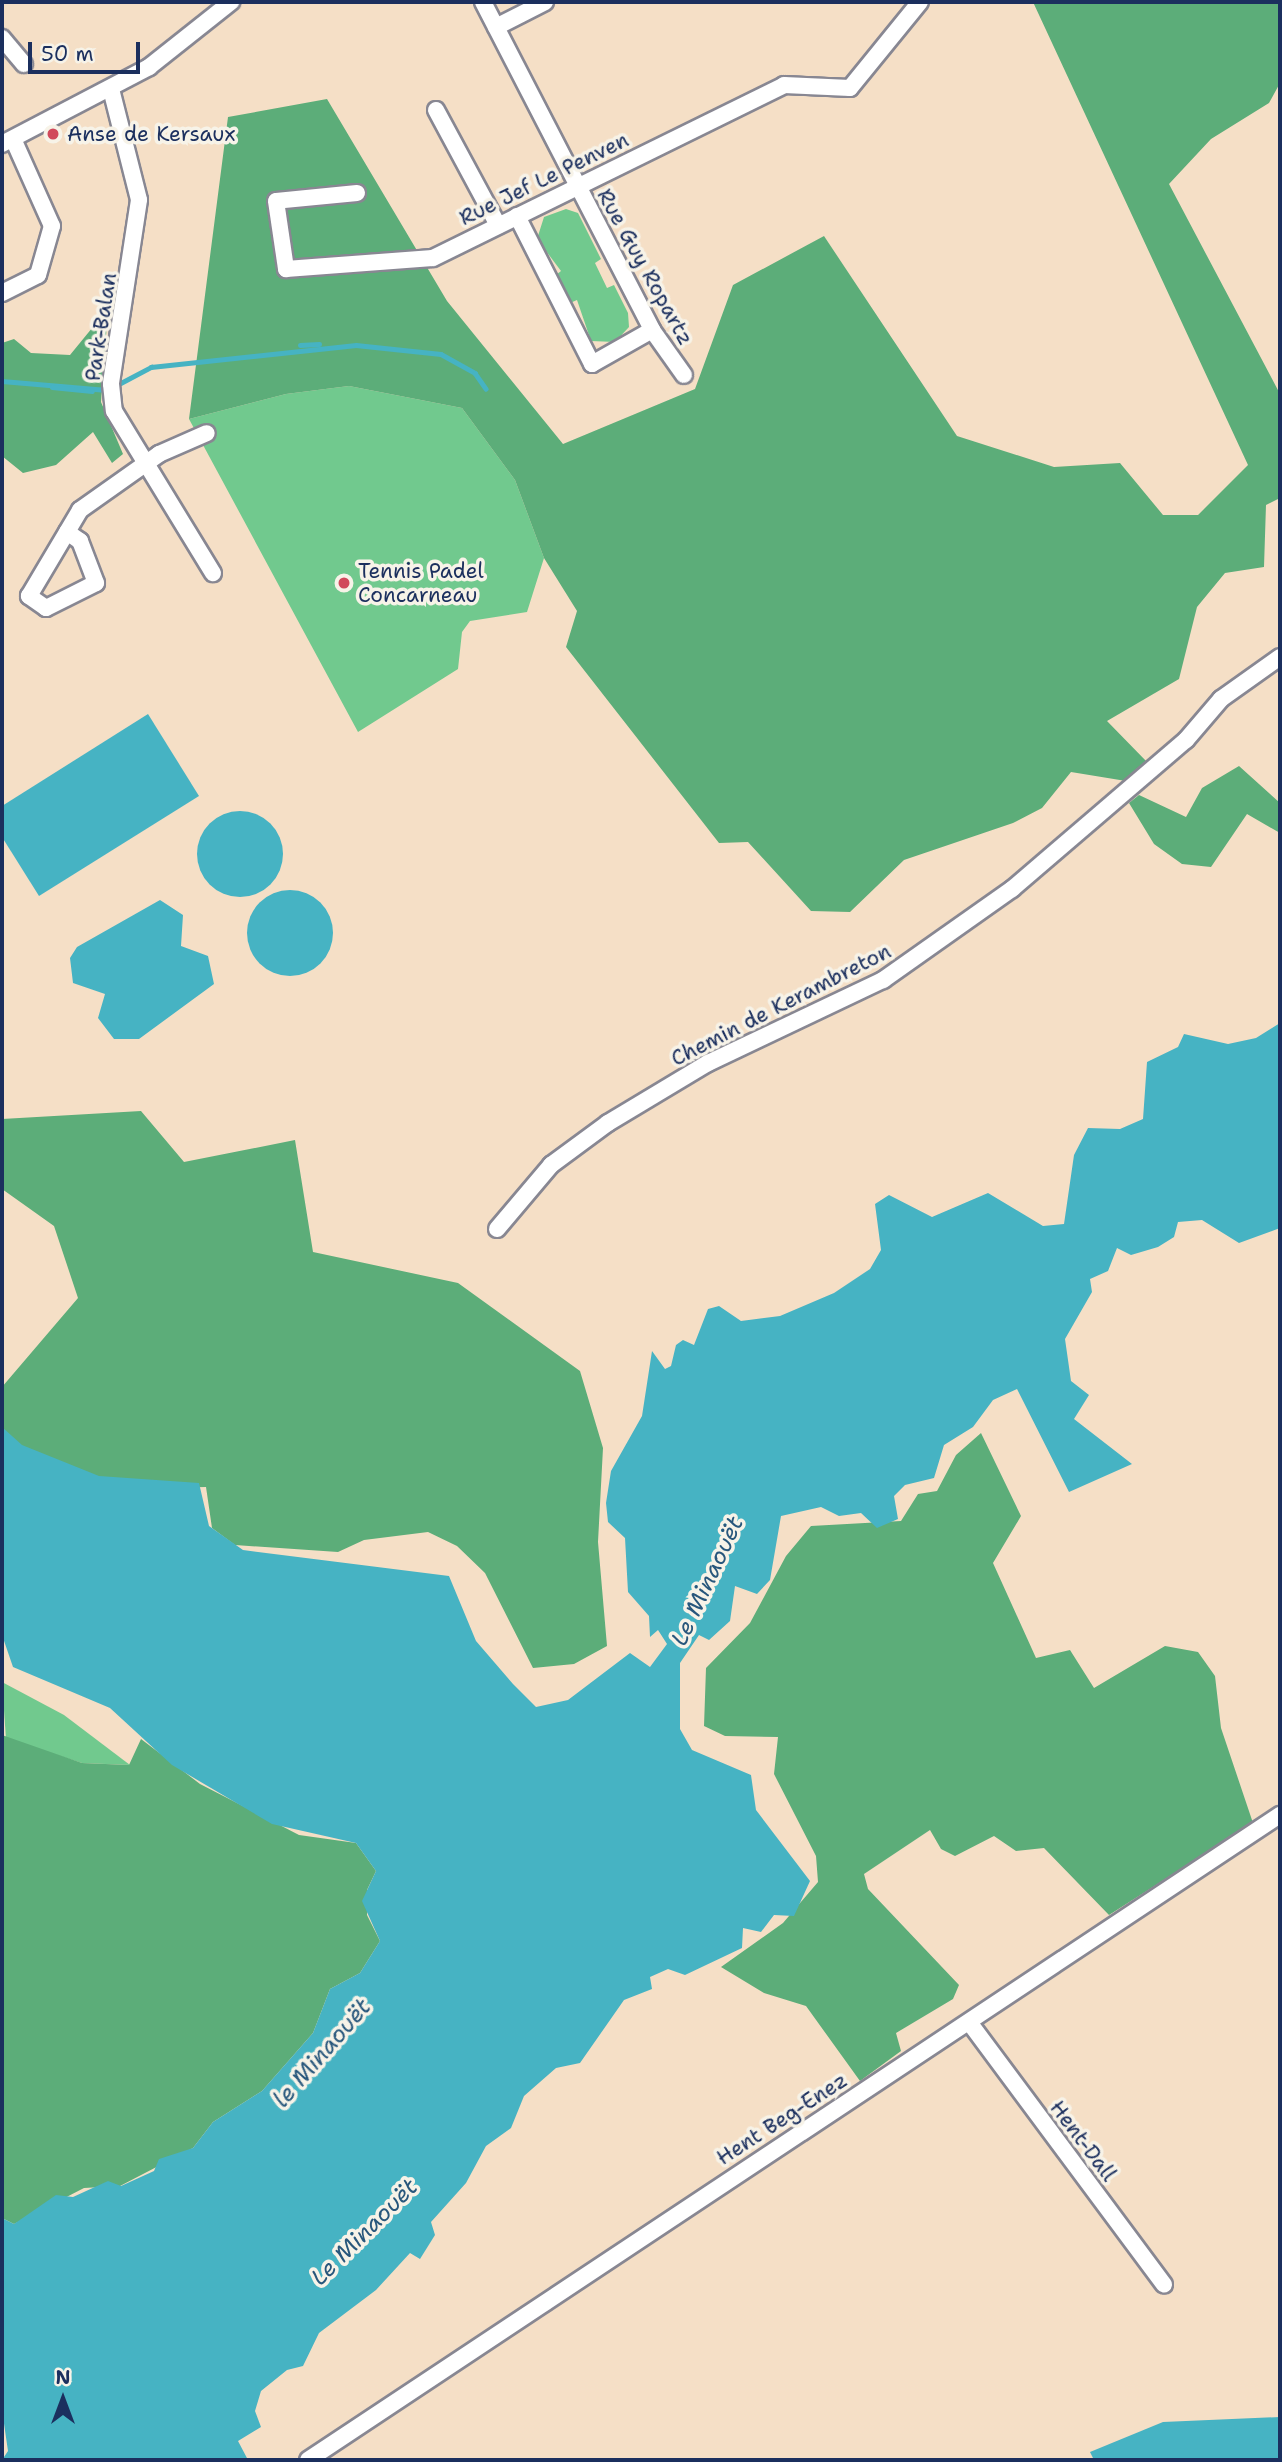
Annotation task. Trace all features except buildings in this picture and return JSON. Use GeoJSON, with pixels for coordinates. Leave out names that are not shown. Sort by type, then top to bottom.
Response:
{"type":"FeatureCollection","features":[{"type":"Feature","properties":{"kind":"street"},"geometry":{"type":"LineString","coordinates":[[2,293],[38,275],[52,226],[7,142],[111,89],[169,53],[231,2]]}},
{"type":"Feature","properties":{"kind":"street","name":"Rue Guy Ropartz"},"geometry":{"type":"LineString","coordinates":[[483,2],[652,330],[684,375]]}},
{"type":"Feature","properties":{"kind":"street"},"geometry":{"type":"LineString","coordinates":[[496,27],[545,2]]}},
{"type":"Feature","properties":{"kind":"street","name":"Rue Jef Le Penven"},"geometry":{"type":"LineString","coordinates":[[357,193],[276,201],[286,269],[433,258],[784,85],[850,88],[920,2]]}},
{"type":"Feature","properties":{"kind":"street"},"geometry":{"type":"LineString","coordinates":[[2,38],[23,64]]}},
{"type":"Feature","properties":{"kind":"street","name":"Park-Balan"},"geometry":{"type":"LineString","coordinates":[[111,89],[139,200],[112,398],[143,467],[213,573]]}},
{"type":"Feature","properties":{"kind":"street"},"geometry":{"type":"LineString","coordinates":[[436,110],[498,225]]}},
{"type":"Feature","properties":{"kind":"street"},"geometry":{"type":"LineString","coordinates":[[517,216],[592,364],[652,330]]}},
{"type":"Feature","properties":{"kind":"street"},"geometry":{"type":"LineString","coordinates":[[67,532],[80,541],[96,583],[46,608],[29,596],[80,510],[143,467],[207,433]]}},
{"type":"Feature","properties":{"kind":"street","name":"Chemin de Kerambreton"},"geometry":{"type":"LineString","coordinates":[[497,1229],[551,1165],[608,1123],[708,1063],[883,980],[1012,889],[1186,740],[1221,699],[1280,657]]}},
{"type":"Feature","properties":{"kind":"street","name":"Hent Beg-Enez"},"geometry":{"type":"LineString","coordinates":[[308,2460],[1280,1815]]}},
{"type":"Feature","properties":{"kind":"street","name":"Hent-Dall"},"geometry":{"type":"LineString","coordinates":[[968,2022],[1164,2285]]}},
{"type":"Feature","properties":{"kind":"green space"},"geometry":{"type":"Polygon","coordinates":[[[1033,2],[1280,2],[1280,83],[1269,103],[1211,139],[1169,184],[1280,394],[1280,498],[1266,505],[1264,567],[1225,573],[1197,607],[1179,679],[1107,721],[1147,762],[1126,781],[1071,772],[1042,808],[1013,823],[904,860],[850,912],[811,911],[748,842],[719,843],[566,647],[577,611],[544,558],[515,480],[462,408],[349,386],[286,394],[189,419],[228,117],[327,99],[447,301],[563,444],[695,389],[733,285],[824,236],[957,436],[1054,467],[1120,463],[1163,515],[1198,515],[1248,465],[1033,2]]]}},
{"type":"Feature","properties":{"kind":"green space"},"geometry":{"type":"Polygon","coordinates":[[[566,209],[578,213],[601,259],[595,263],[607,288],[614,285],[628,313],[629,327],[615,342],[591,341],[577,300],[570,303],[556,275],[561,271],[537,239],[544,217],[566,209]]]}},
{"type":"Feature","properties":{"kind":"green space"},"geometry":{"type":"Polygon","coordinates":[[[97,322],[107,323],[101,402],[123,454],[112,463],[93,432],[56,465],[23,473],[2,456],[2,343],[14,339],[31,353],[70,355],[97,322]]]}},
{"type":"Feature","properties":{"kind":"green space"},"geometry":{"type":"Polygon","coordinates":[[[349,386],[462,408],[515,480],[544,558],[527,612],[470,621],[462,632],[458,669],[358,732],[189,419],[286,394],[349,386]]]}},
{"type":"Feature","properties":{"kind":"green space"},"geometry":{"type":"Polygon","coordinates":[[[1239,766],[1280,803],[1280,833],[1247,814],[1211,867],[1182,864],[1154,844],[1129,803],[1139,795],[1186,817],[1202,788],[1239,766]]]}},
{"type":"Feature","properties":{"kind":"green space"},"geometry":{"type":"Polygon","coordinates":[[[141,1111],[184,1162],[295,1140],[313,1252],[458,1283],[580,1371],[603,1448],[598,1542],[607,1646],[574,1664],[533,1668],[485,1573],[457,1546],[428,1532],[364,1540],[338,1552],[235,1545],[212,1528],[206,1487],[75,1490],[2,1434],[2,1387],[78,1298],[54,1226],[2,1189],[2,1119],[141,1111]]]}},
{"type":"Feature","properties":{"kind":"green space"},"geometry":{"type":"Polygon","coordinates":[[[981,1433],[1021,1516],[993,1563],[1036,1658],[1070,1650],[1094,1688],[1165,1646],[1198,1652],[1215,1676],[1221,1728],[1253,1823],[1109,1915],[1044,1848],[1016,1851],[994,1836],[955,1856],[941,1849],[930,1830],[864,1874],[868,1889],[959,1985],[953,1999],[896,2033],[901,2051],[860,2081],[806,2006],[764,1993],[721,1967],[783,1923],[818,1882],[816,1856],[774,1774],[778,1737],[725,1736],[704,1726],[706,1668],[750,1623],[786,1556],[811,1526],[901,1521],[918,1494],[937,1491],[956,1455],[981,1433]]]}},
{"type":"Feature","properties":{"kind":"green space"},"geometry":{"type":"Polygon","coordinates":[[[2,1682],[64,1715],[130,1765],[82,1763],[6,1739],[2,1682]]]}},
{"type":"Feature","properties":{"kind":"green space"},"geometry":{"type":"Polygon","coordinates":[[[2,1735],[82,1763],[129,1765],[141,1739],[200,1784],[299,1835],[356,1843],[376,1871],[367,1890],[367,1915],[380,1941],[360,1973],[330,1989],[313,2033],[262,2091],[213,2122],[193,2148],[120,2186],[84,2188],[14,2224],[2,2218],[2,1735]]]}},
{"type":"Feature","properties":{"kind":"water"},"geometry":{"type":"Polygon","coordinates":[[[148,714],[199,796],[39,896],[2,837],[2,806],[148,714]]]}},
{"type":"Feature","properties":{"kind":"water"},"geometry":{"type":"Polygon","coordinates":[[[240,811],[256,815],[270,824],[279,838],[283,854],[279,870],[270,884],[256,893],[240,897],[224,893],[210,884],[201,870],[197,854],[201,838],[210,824],[224,815],[240,811]]]}},
{"type":"Feature","properties":{"kind":"water"},"geometry":{"type":"Polygon","coordinates":[[[290,890],[306,894],[320,903],[329,917],[333,933],[329,949],[320,963],[306,972],[290,976],[274,972],[260,963],[251,949],[247,933],[251,917],[260,903],[274,894],[290,890]]]}},
{"type":"Feature","properties":{"kind":"water"},"geometry":{"type":"Polygon","coordinates":[[[160,900],[183,915],[181,946],[208,956],[214,984],[139,1039],[114,1039],[98,1018],[105,994],[73,983],[70,958],[77,947],[160,900]]]}},
{"type":"Feature","properties":{"kind":"water"},"geometry":{"type":"Polygon","coordinates":[[[1280,1023],[1280,1228],[1239,1243],[1202,1220],[1178,1222],[1174,1237],[1158,1247],[1131,1255],[1117,1248],[1108,1271],[1090,1279],[1092,1292],[1065,1339],[1071,1381],[1089,1395],[1074,1419],[1132,1464],[1069,1492],[1017,1389],[993,1400],[973,1427],[944,1445],[934,1478],[905,1485],[894,1496],[898,1519],[877,1528],[861,1513],[839,1516],[821,1507],[781,1516],[770,1580],[757,1594],[735,1586],[730,1621],[709,1640],[699,1635],[680,1663],[680,1729],[692,1750],[751,1775],[756,1810],[810,1881],[794,1916],[774,1915],[761,1932],[743,1928],[742,1948],[685,1975],[668,1969],[650,1977],[652,1989],[624,2000],[580,2063],[556,2068],[524,2096],[511,2128],[486,2146],[466,2183],[431,2222],[435,2235],[420,2259],[410,2253],[376,2290],[319,2333],[303,2366],[287,2370],[261,2391],[255,2411],[261,2427],[238,2441],[248,2460],[2,2460],[8,2451],[2,2410],[2,2218],[14,2224],[56,2195],[73,2197],[108,2181],[121,2186],[154,2171],[159,2159],[193,2148],[213,2122],[262,2091],[313,2033],[330,1989],[360,1973],[380,1941],[362,1901],[376,1871],[356,1843],[272,1824],[172,1765],[110,1708],[13,1667],[2,1635],[2,1427],[22,1445],[99,1476],[199,1483],[209,1526],[243,1550],[449,1576],[476,1641],[513,1684],[536,1707],[568,1700],[630,1653],[650,1667],[667,1644],[658,1630],[650,1637],[649,1616],[628,1592],[625,1538],[608,1522],[606,1503],[611,1471],[642,1416],[652,1351],[665,1369],[671,1366],[676,1345],[683,1340],[694,1345],[708,1309],[719,1306],[741,1321],[780,1316],[834,1293],[870,1269],[881,1250],[875,1204],[889,1195],[932,1217],[988,1193],[1043,1226],[1064,1224],[1074,1155],[1088,1128],[1120,1129],[1143,1119],[1147,1062],[1178,1047],[1184,1034],[1228,1044],[1256,1038],[1280,1023]]]}},
{"type":"Feature","properties":{"kind":"water"},"geometry":{"type":"Polygon","coordinates":[[[1280,2417],[1280,2460],[1094,2460],[1090,2452],[1163,2422],[1280,2417]]]}},
{"type":"Feature","properties":{"kind":"waterway"},"geometry":{"type":"LineString","coordinates":[[300,345],[319,344]]}},
{"type":"Feature","properties":{"kind":"waterway"},"geometry":{"type":"LineString","coordinates":[[115,386],[151,367],[356,345],[441,354],[475,373],[486,389]]}},
{"type":"Feature","properties":{"kind":"waterway"},"geometry":{"type":"LineString","coordinates":[[2,381],[107,390]]}},
{"type":"Feature","properties":{"kind":"waterway"},"geometry":{"type":"LineString","coordinates":[[52,387],[92,391]]}},
{"type":"Feature","properties":{"kind":"place","name":"Anse de Kersaux"},"geometry":{"type":"Point","coordinates":[53,134]}},
{"type":"Feature","properties":{"kind":"place","name":"Tennis Padel Concarneau"},"geometry":{"type":"Point","coordinates":[344,583]}},
{"type":"Feature","properties":{"kind":"water label","name":"Le Minaouët"},"geometry":{"type":"Point","coordinates":[707,1581]}},
{"type":"Feature","properties":{"kind":"water label","name":"le Minaouët"},"geometry":{"type":"Point","coordinates":[322,2053]}},
{"type":"Feature","properties":{"kind":"water label","name":"Le Minaouët"},"geometry":{"type":"Point","coordinates":[364,2232]}}]}
